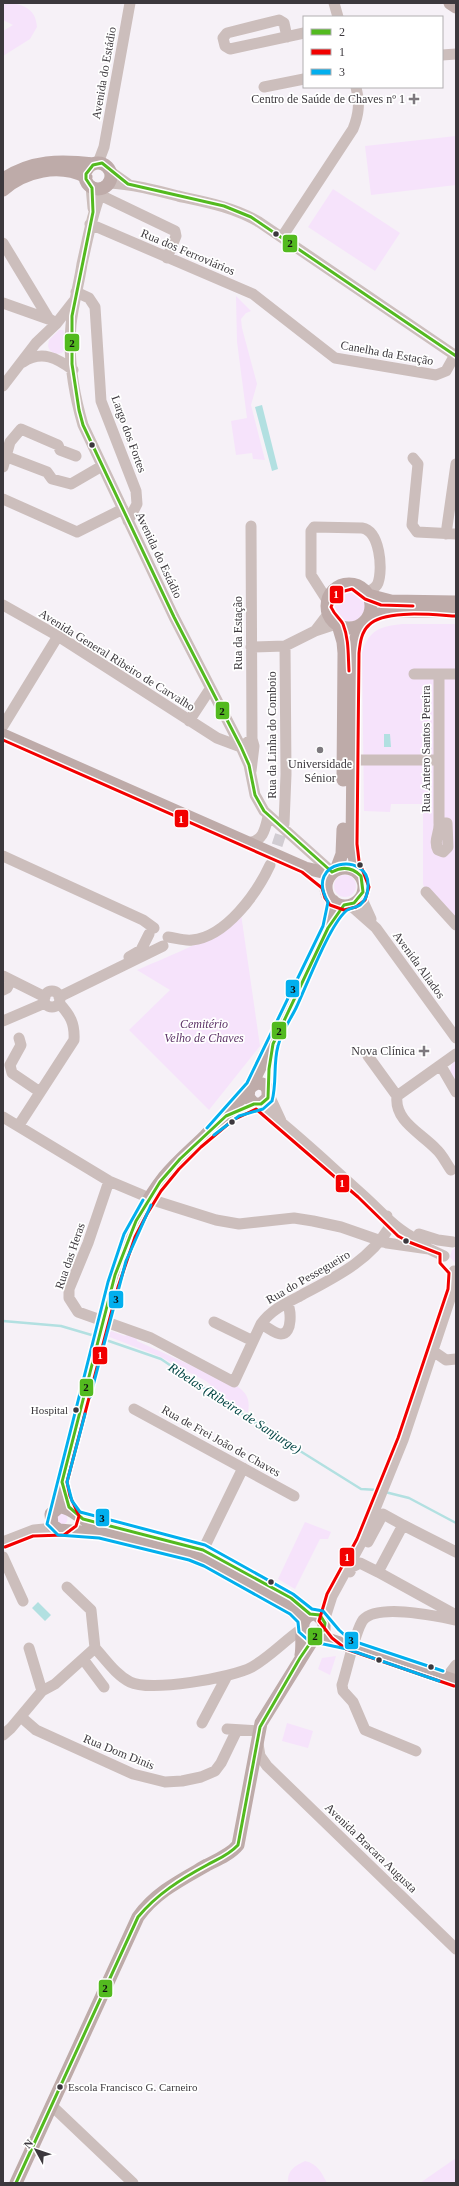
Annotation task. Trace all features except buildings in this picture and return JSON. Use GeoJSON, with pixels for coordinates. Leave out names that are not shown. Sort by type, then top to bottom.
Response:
{"type":"FeatureCollection","features":[{"type":"Feature","properties":{"kind":"main road"},"geometry":{"type":"LineString","coordinates":[[450,3],[456,6]]}},
{"type":"Feature","properties":{"kind":"main road"},"geometry":{"type":"LineString","coordinates":[[3,179],[23,167],[40,163],[63,161],[100,177]]}},
{"type":"Feature","properties":{"kind":"main road"},"geometry":{"type":"LineString","coordinates":[[3,190],[14,183],[47,170],[68,171],[100,177]]}},
{"type":"Feature","properties":{"kind":"main road"},"geometry":{"type":"LineString","coordinates":[[57,1521],[62,1482],[115,1275],[136,1221],[165,1176],[226,1116],[250,1087],[273,1044],[328,928],[342,904],[361,897],[363,881],[357,872],[352,844],[354,653],[356,640],[371,607],[367,594],[359,586],[346,584],[334,589],[327,600],[343,642],[344,653],[343,844],[341,858],[331,875],[328,896],[342,904]]}},
{"type":"Feature","properties":{"kind":"main road"},"geometry":{"type":"LineString","coordinates":[[367,594],[391,601],[456,602]]}},
{"type":"Feature","properties":{"kind":"main road"},"geometry":{"type":"LineString","coordinates":[[334,621],[350,629],[390,611],[456,611]]}},
{"type":"Feature","properties":{"kind":"main road"},"geometry":{"type":"LineString","coordinates":[[4,736],[305,868],[331,875],[347,868],[357,872]]}},
{"type":"Feature","properties":{"kind":"main road"},"geometry":{"type":"LineString","coordinates":[[226,1116],[256,1104],[264,1103],[268,1092],[273,1044]]}},
{"type":"Feature","properties":{"kind":"main road"},"geometry":{"type":"LineString","coordinates":[[250,1087],[258,1083],[268,1092]]}},
{"type":"Feature","properties":{"kind":"main road"},"geometry":{"type":"LineString","coordinates":[[250,1087],[248,1097],[256,1104]]}},
{"type":"Feature","properties":{"kind":"main road"},"geometry":{"type":"LineString","coordinates":[[57,1521],[74,1521],[65,1498],[62,1482]]}},
{"type":"Feature","properties":{"kind":"main road"},"geometry":{"type":"LineString","coordinates":[[57,1521],[63,1507],[90,1522],[203,1550],[291,1598],[306,1621],[308,1635],[351,1645],[451,1679]]}},
{"type":"Feature","properties":{"kind":"main road"},"geometry":{"type":"LineString","coordinates":[[57,1521],[201,1559],[287,1606],[306,1621]]}},
{"type":"Feature","properties":{"kind":"main road"},"geometry":{"type":"LineString","coordinates":[[306,1621],[320,1615],[325,1622],[351,1645]]}},
{"type":"Feature","properties":{"kind":"main road"},"geometry":{"type":"LineString","coordinates":[[300,1658],[306,1621]]}},
{"type":"Feature","properties":{"kind":"main road"},"geometry":{"type":"LineString","coordinates":[[19,2181],[51,2105],[130,1931],[146,1907],[167,1887],[223,1857],[234,1850],[239,1842],[249,1778],[258,1736],[266,1715],[300,1658],[316,1636],[324,1630],[325,1622]]}},
{"type":"Feature","properties":{"kind":"street","name":"Avenida do Estádio"},"geometry":{"type":"LineString","coordinates":[[130,3],[100,177],[75,296],[71,327],[71,355],[83,425],[210,689],[241,747],[251,773],[255,796],[268,817],[331,875]]}},
{"type":"Feature","properties":{"kind":"street"},"geometry":{"type":"LineString","coordinates":[[334,3],[338,16]]}},
{"type":"Feature","properties":{"kind":"street"},"geometry":{"type":"LineString","coordinates":[[287,37],[284,24],[279,20],[226,33],[223,38],[225,46],[230,49],[287,37],[303,33]]}},
{"type":"Feature","properties":{"kind":"street"},"geometry":{"type":"LineString","coordinates":[[443,55],[456,54]]}},
{"type":"Feature","properties":{"kind":"street"},"geometry":{"type":"LineString","coordinates":[[264,87],[303,79]]}},
{"type":"Feature","properties":{"kind":"street"},"geometry":{"type":"LineString","coordinates":[[282,238],[353,129],[359,108],[356,88]]}},
{"type":"Feature","properties":{"kind":"street"},"geometry":{"type":"LineString","coordinates":[[100,177],[234,209],[255,219],[456,356]]}},
{"type":"Feature","properties":{"kind":"street"},"geometry":{"type":"LineString","coordinates":[[100,177],[175,231],[176,236],[167,258]]}},
{"type":"Feature","properties":{"kind":"street","name":"Rua dos Ferroviários"},"geometry":{"type":"LineString","coordinates":[[90,224],[253,294],[272,310]]}},
{"type":"Feature","properties":{"kind":"street"},"geometry":{"type":"LineString","coordinates":[[3,243],[52,321]]}},
{"type":"Feature","properties":{"kind":"street"},"geometry":{"type":"LineString","coordinates":[[44,355],[42,343],[44,336],[52,321],[75,296]]}},
{"type":"Feature","properties":{"kind":"street","name":"Largo dos Fortes"},"geometry":{"type":"LineString","coordinates":[[75,296],[89,298],[95,307],[101,401],[136,491],[137,504],[128,520]]}},
{"type":"Feature","properties":{"kind":"street"},"geometry":{"type":"LineString","coordinates":[[3,303],[71,327]]}},
{"type":"Feature","properties":{"kind":"street","name":"Canelha da Estação"},"geometry":{"type":"LineString","coordinates":[[272,310],[335,358],[436,375],[446,371],[456,356]]}},
{"type":"Feature","properties":{"kind":"street"},"geometry":{"type":"LineString","coordinates":[[3,386],[44,336]]}},
{"type":"Feature","properties":{"kind":"street"},"geometry":{"type":"LineString","coordinates":[[22,362],[32,356],[44,355],[56,359],[73,370]]}},
{"type":"Feature","properties":{"kind":"street"},"geometry":{"type":"LineString","coordinates":[[56,359],[71,355]]}},
{"type":"Feature","properties":{"kind":"street"},"geometry":{"type":"LineString","coordinates":[[76,456],[60,450],[58,445],[21,429],[10,442],[4,461],[47,472],[52,479],[71,484],[102,466]]}},
{"type":"Feature","properties":{"kind":"street"},"geometry":{"type":"LineString","coordinates":[[413,458],[418,464],[412,525],[417,532],[451,534],[456,464]]}},
{"type":"Feature","properties":{"kind":"street"},"geometry":{"type":"LineString","coordinates":[[3,499],[77,532],[123,509]]}},
{"type":"Feature","properties":{"kind":"street","name":"Rua da Estação"},"geometry":{"type":"LineString","coordinates":[[251,526],[253,765],[251,773]]}},
{"type":"Feature","properties":{"kind":"street"},"geometry":{"type":"LineString","coordinates":[[327,600],[310,573],[311,531],[314,527],[362,528],[368,530],[374,536],[378,548],[379,578],[376,586],[367,594]]}},
{"type":"Feature","properties":{"kind":"street","name":"Avenida General Ribeiro de Carvalho"},"geometry":{"type":"LineString","coordinates":[[3,605],[58,636],[216,738],[241,747]]}},
{"type":"Feature","properties":{"kind":"street"},"geometry":{"type":"LineString","coordinates":[[251,647],[285,646],[334,621]]}},
{"type":"Feature","properties":{"kind":"street"},"geometry":{"type":"LineString","coordinates":[[4,736],[58,636]]}},
{"type":"Feature","properties":{"kind":"street","name":"Rua da Linha do Comboio"},"geometry":{"type":"LineString","coordinates":[[284,824],[286,739],[285,646]]}},
{"type":"Feature","properties":{"kind":"street"},"geometry":{"type":"LineString","coordinates":[[414,674],[456,674]]}},
{"type":"Feature","properties":{"kind":"street","name":"Rua Antero Santos Pereira"},"geometry":{"type":"LineString","coordinates":[[439,674],[439,823]]}},
{"type":"Feature","properties":{"kind":"street"},"geometry":{"type":"LineString","coordinates":[[189,721],[210,689]]}},
{"type":"Feature","properties":{"kind":"street"},"geometry":{"type":"LineString","coordinates":[[216,738],[230,728]]}},
{"type":"Feature","properties":{"kind":"street"},"geometry":{"type":"LineString","coordinates":[[241,747],[252,739]]}},
{"type":"Feature","properties":{"kind":"street"},"geometry":{"type":"LineString","coordinates":[[353,760],[439,760]]}},
{"type":"Feature","properties":{"kind":"street"},"geometry":{"type":"LineString","coordinates":[[248,843],[256,841],[262,836],[268,817]]}},
{"type":"Feature","properties":{"kind":"street"},"geometry":{"type":"LineString","coordinates":[[3,856],[143,920],[151,931]]}},
{"type":"Feature","properties":{"kind":"street"},"geometry":{"type":"LineString","coordinates":[[151,931],[149,939],[153,945],[165,941],[193,940],[206,936],[220,928],[249,901],[270,865]]}},
{"type":"Feature","properties":{"kind":"street"},"geometry":{"type":"LineString","coordinates":[[426,892],[456,924]]}},
{"type":"Feature","properties":{"kind":"street"},"geometry":{"type":"LineString","coordinates":[[361,897],[376,928]]}},
{"type":"Feature","properties":{"kind":"street"},"geometry":{"type":"LineString","coordinates":[[342,904],[376,928]]}},
{"type":"Feature","properties":{"kind":"street"},"geometry":{"type":"LineString","coordinates":[[52,998],[141,950],[151,931],[163,928],[165,941]]}},
{"type":"Feature","properties":{"kind":"street","name":"Avenida Aliados"},"geometry":{"type":"LineString","coordinates":[[376,928],[456,1039]]}},
{"type":"Feature","properties":{"kind":"street"},"geometry":{"type":"LineString","coordinates":[[3,1021],[165,941]]}},
{"type":"Feature","properties":{"kind":"street"},"geometry":{"type":"LineString","coordinates":[[3,990],[7,988],[7,978],[52,998],[70,1016],[75,1028],[74,1040],[19,1126]]}},
{"type":"Feature","properties":{"kind":"street"},"geometry":{"type":"LineString","coordinates":[[19,1038],[21,1045],[10,1065],[12,1073],[40,1092]]}},
{"type":"Feature","properties":{"kind":"street"},"geometry":{"type":"LineString","coordinates":[[397,1096],[441,1066],[456,1053]]}},
{"type":"Feature","properties":{"kind":"street"},"geometry":{"type":"LineString","coordinates":[[368,1056],[397,1096],[396,1105],[399,1113],[410,1126],[438,1150],[451,1170]]}},
{"type":"Feature","properties":{"kind":"street"},"geometry":{"type":"LineString","coordinates":[[441,1066],[456,1092]]}},
{"type":"Feature","properties":{"kind":"street"},"geometry":{"type":"LineString","coordinates":[[268,1092],[282,1123]]}},
{"type":"Feature","properties":{"kind":"street"},"geometry":{"type":"LineString","coordinates":[[256,1104],[282,1123],[408,1236],[445,1254]]}},
{"type":"Feature","properties":{"kind":"street"},"geometry":{"type":"LineString","coordinates":[[3,1117],[109,1181],[159,1202],[216,1220],[239,1224],[294,1218],[336,1225],[380,1241],[430,1249],[445,1254]]}},
{"type":"Feature","properties":{"kind":"street","name":"Rua das Heras"},"geometry":{"type":"LineString","coordinates":[[109,1181],[88,1243],[69,1289],[69,1298],[72,1306],[78,1312],[151,1338],[234,1382]]}},
{"type":"Feature","properties":{"kind":"street"},"geometry":{"type":"LineString","coordinates":[[325,1622],[335,1592],[362,1541],[410,1423],[453,1290],[455,1271],[447,1265],[445,1254],[455,1241],[422,1235],[387,1216]]}},
{"type":"Feature","properties":{"kind":"street","name":"Rua do Pessegueiro"},"geometry":{"type":"LineString","coordinates":[[234,1382],[261,1324],[277,1308],[355,1266],[370,1254],[389,1228],[387,1216]]}},
{"type":"Feature","properties":{"kind":"street"},"geometry":{"type":"LineString","coordinates":[[261,1324],[280,1334],[284,1333],[287,1330],[291,1316],[287,1303]]}},
{"type":"Feature","properties":{"kind":"street"},"geometry":{"type":"LineString","coordinates":[[214,1322],[253,1341]]}},
{"type":"Feature","properties":{"kind":"street"},"geometry":{"type":"LineString","coordinates":[[433,1351],[446,1360],[456,1359]]}},
{"type":"Feature","properties":{"kind":"street","name":"Rua de Frei João de Chaves"},"geometry":{"type":"LineString","coordinates":[[134,1408],[294,1496]]}},
{"type":"Feature","properties":{"kind":"street"},"geometry":{"type":"LineString","coordinates":[[203,1550],[243,1468]]}},
{"type":"Feature","properties":{"kind":"street"},"geometry":{"type":"LineString","coordinates":[[355,1555],[364,1550],[383,1514],[456,1552]]}},
{"type":"Feature","properties":{"kind":"street"},"geometry":{"type":"LineString","coordinates":[[3,1542],[57,1521]]}},
{"type":"Feature","properties":{"kind":"street"},"geometry":{"type":"LineString","coordinates":[[378,1572],[403,1525]]}},
{"type":"Feature","properties":{"kind":"street"},"geometry":{"type":"LineString","coordinates":[[3,1556],[23,1601]]}},
{"type":"Feature","properties":{"kind":"street"},"geometry":{"type":"LineString","coordinates":[[67,1588],[91,1610],[95,1648],[119,1675],[131,1683],[144,1686],[228,1676],[254,1665],[306,1621],[343,1583],[352,1567],[360,1563],[456,1615]]}},
{"type":"Feature","properties":{"kind":"street"},"geometry":{"type":"LineString","coordinates":[[416,1751],[365,1730],[353,1702],[344,1691],[342,1685],[351,1645],[361,1623],[371,1615],[394,1611],[417,1612],[456,1620]]}},
{"type":"Feature","properties":{"kind":"street"},"geometry":{"type":"LineString","coordinates":[[29,1648],[42,1691]]}},
{"type":"Feature","properties":{"kind":"street"},"geometry":{"type":"LineString","coordinates":[[6,1728],[21,1717],[42,1691],[55,1684],[95,1648]]}},
{"type":"Feature","properties":{"kind":"street"},"geometry":{"type":"LineString","coordinates":[[83,1659],[104,1687]]}},
{"type":"Feature","properties":{"kind":"street"},"geometry":{"type":"LineString","coordinates":[[451,1679],[456,1665]]}},
{"type":"Feature","properties":{"kind":"street"},"geometry":{"type":"LineString","coordinates":[[202,1723],[228,1676]]}},
{"type":"Feature","properties":{"kind":"street","name":"Rua Dom Dinis"},"geometry":{"type":"LineString","coordinates":[[21,1717],[36,1730],[133,1774],[165,1782],[201,1777],[214,1771],[221,1763],[232,1730],[258,1736]]}},
{"type":"Feature","properties":{"kind":"street","name":"Avenida Bracara Augusta"},"geometry":{"type":"LineString","coordinates":[[258,1736],[260,1756],[267,1766],[456,1949]]}},
{"type":"Feature","properties":{"kind":"street"},"geometry":{"type":"LineString","coordinates":[[249,1778],[257,1767],[267,1766]]}},
{"type":"Feature","properties":{"kind":"street"},"geometry":{"type":"LineString","coordinates":[[51,2105],[133,2183]]}},
{"type":"Feature","properties":{"kind":"green space"},"geometry":{"type":"Polygon","coordinates":[[[3,3],[21,5],[26,8],[34,15],[37,27],[30,39],[3,56],[3,31],[13,25],[3,20],[3,3]]]}},
{"type":"Feature","properties":{"kind":"green space"},"geometry":{"type":"Polygon","coordinates":[[[456,136],[456,185],[371,195],[365,146],[456,136]]]}},
{"type":"Feature","properties":{"kind":"green space"},"geometry":{"type":"Polygon","coordinates":[[[333,189],[400,233],[375,271],[308,227],[333,189]]]}},
{"type":"Feature","properties":{"kind":"green space"},"geometry":{"type":"Polygon","coordinates":[[[236,296],[251,311],[246,313],[241,319],[257,384],[251,405],[265,460],[253,459],[252,453],[236,455],[231,421],[247,418],[237,342],[236,296]]]}},
{"type":"Feature","properties":{"kind":"green space"},"geometry":{"type":"Polygon","coordinates":[[[59,330],[63,330],[66,342],[64,351],[58,354],[52,352],[48,346],[49,340],[59,330]]]}},
{"type":"Feature","properties":{"kind":"green space"},"geometry":{"type":"Polygon","coordinates":[[[347,589],[356,591],[362,597],[365,604],[363,613],[357,620],[349,622],[342,619],[333,608],[333,601],[337,594],[347,589]]]}},
{"type":"Feature","properties":{"kind":"green space"},"geometry":{"type":"Polygon","coordinates":[[[402,624],[456,624],[456,924],[426,892],[423,884],[423,804],[391,804],[390,812],[364,811],[362,652],[368,639],[377,630],[388,626],[402,624]]]}},
{"type":"Feature","properties":{"kind":"green space"},"geometry":{"type":"Polygon","coordinates":[[[345,875],[353,878],[356,886],[353,894],[345,897],[337,894],[334,886],[337,878],[345,875]]]}},
{"type":"Feature","properties":{"kind":"green space","name":"Cemitério Velho de Chaves"},"geometry":{"type":"Polygon","coordinates":[[[241,914],[260,1046],[209,1110],[129,1030],[170,990],[137,970],[204,940],[229,924],[241,914]]]}},
{"type":"Feature","properties":{"kind":"green space"},"geometry":{"type":"Polygon","coordinates":[[[456,1061],[456,1081],[450,1071],[452,1063],[456,1061]]]}},
{"type":"Feature","properties":{"kind":"green space"},"geometry":{"type":"Polygon","coordinates":[[[456,1247],[456,1264],[450,1257],[452,1250],[456,1247]]]}},
{"type":"Feature","properties":{"kind":"green space"},"geometry":{"type":"Polygon","coordinates":[[[108,1330],[125,1336],[129,1333],[136,1336],[137,1341],[237,1386],[246,1395],[249,1404],[248,1413],[225,1398],[206,1381],[161,1357],[107,1336],[108,1330]]]}},
{"type":"Feature","properties":{"kind":"green space"},"geometry":{"type":"Polygon","coordinates":[[[60,1514],[64,1514],[66,1515],[66,1523],[60,1524],[57,1521],[57,1517],[60,1514]]]}},
{"type":"Feature","properties":{"kind":"green space"},"geometry":{"type":"Polygon","coordinates":[[[305,1522],[331,1532],[328,1539],[320,1539],[295,1589],[278,1579],[305,1522]]]}},
{"type":"Feature","properties":{"kind":"green space"},"geometry":{"type":"Polygon","coordinates":[[[336,1656],[330,1675],[318,1669],[322,1658],[336,1656]]]}},
{"type":"Feature","properties":{"kind":"green space"},"geometry":{"type":"Polygon","coordinates":[[[287,1723],[313,1731],[308,1748],[282,1741],[287,1723]]]}},
{"type":"Feature","properties":{"kind":"green space"},"geometry":{"type":"Polygon","coordinates":[[[456,2158],[456,2183],[420,2183],[456,2158]]]}},
{"type":"Feature","properties":{"kind":"green space"},"geometry":{"type":"Polygon","coordinates":[[[305,2161],[316,2166],[327,2183],[288,2183],[289,2175],[292,2169],[305,2161]]]}},
{"type":"Feature","properties":{"kind":"water"},"geometry":{"type":"Polygon","coordinates":[[[262,405],[278,469],[272,471],[255,407],[262,405]]]}},
{"type":"Feature","properties":{"kind":"water"},"geometry":{"type":"Polygon","coordinates":[[[384,734],[390,734],[391,747],[384,747],[384,734]]]}},
{"type":"Feature","properties":{"kind":"water"},"geometry":{"type":"Polygon","coordinates":[[[38,1602],[51,1615],[45,1621],[32,1608],[38,1602]]]}},
{"type":"Feature","properties":{"kind":"waterway","name":"Ribelas (Ribeira de Sanjurge)"},"geometry":{"type":"LineString","coordinates":[[3,1321],[61,1326],[95,1336]]}},
{"type":"Feature","properties":{"kind":"waterway","name":"Ribelas (Ribeira de Sanjurge)"},"geometry":{"type":"LineString","coordinates":[[103,1339],[161,1359],[260,1426],[361,1489],[378,1490]]}},
{"type":"Feature","properties":{"kind":"waterway","name":"Ribelas (Ribeira de Sanjurge)"},"geometry":{"type":"LineString","coordinates":[[385,1492],[409,1498],[456,1523]]}},
{"type":"Feature","properties":{"kind":"tunnel"},"geometry":{"type":"LineString","coordinates":[[272,861],[284,824]]}},
{"type":"Feature","properties":{"kind":"transit line","name":"2"},"geometry":{"type":"LineString","coordinates":[[332,872],[264,811],[255,795],[249,765],[241,747],[174,617],[83,425],[79,410],[72,364],[72,316],[93,212],[92,188],[86,179],[86,174],[93,165],[102,163],[128,184],[224,206],[251,217],[456,356]]}},
{"type":"Feature","properties":{"kind":"transit line","name":"1"},"geometry":{"type":"LineString","coordinates":[[349,671],[348,647],[345,630],[342,622],[331,607],[337,593],[352,589],[365,599],[381,605],[413,606]]}},
{"type":"Feature","properties":{"kind":"transit line","name":"1"},"geometry":{"type":"LineString","coordinates":[[3,740],[302,872],[322,888],[325,898],[330,905],[344,910],[356,907],[365,900],[369,887],[359,861],[357,844],[360,642],[366,628],[369,625],[376,620],[386,617],[410,614],[456,616]]}},
{"type":"Feature","properties":{"kind":"transit line","name":"3"},"geometry":{"type":"LineString","coordinates":[[207,1128],[247,1083],[323,926],[328,902],[323,888],[324,876],[330,869],[339,865],[350,864],[359,868],[366,875],[368,892],[364,901],[360,905],[349,909],[339,919],[326,942],[296,1008],[283,1031],[279,1041],[277,1053],[272,1101],[263,1109],[239,1116],[214,1135]]}},
{"type":"Feature","properties":{"kind":"transit line","name":"2"},"geometry":{"type":"LineString","coordinates":[[16,2183],[138,1917],[161,1894],[188,1876],[227,1854],[238,1845],[260,1727],[300,1658],[315,1636],[324,1630],[325,1623],[320,1615],[310,1614],[291,1598],[203,1550],[83,1519],[69,1507],[62,1482],[115,1275],[136,1221],[160,1182],[180,1159],[226,1116],[254,1104],[261,1104],[268,1098],[269,1069],[273,1044],[328,928],[344,905],[354,903],[363,892],[361,876],[351,869],[344,868],[332,872]]}},
{"type":"Feature","properties":{"kind":"transit line","name":"1"},"geometry":{"type":"LineString","coordinates":[[5,1547],[33,1536],[64,1535],[76,1526],[79,1516],[70,1496],[67,1482],[118,1287],[135,1237],[161,1191],[179,1169],[201,1147],[233,1120],[256,1109],[358,1197],[398,1236],[440,1254],[440,1263],[449,1273],[448,1289],[398,1438],[357,1539],[327,1594],[319,1621],[332,1638],[346,1649],[454,1686]]}},
{"type":"Feature","properties":{"kind":"transit line","name":"3"},"geometry":{"type":"LineString","coordinates":[[143,1200],[124,1234],[108,1282],[47,1524],[58,1535],[99,1538],[189,1560],[204,1566],[290,1614],[298,1622],[299,1632],[309,1641],[347,1649],[439,1681]]}},
{"type":"Feature","properties":{"kind":"transit line","name":"3"},"geometry":{"type":"LineString","coordinates":[[90,1397],[126,1261],[151,1205]]}},
{"type":"Feature","properties":{"kind":"transit line","name":"3"},"geometry":{"type":"LineString","coordinates":[[85,1414],[67,1482],[72,1501],[80,1512],[205,1545],[293,1594],[312,1609],[323,1611],[339,1630],[350,1640],[443,1671]]}},
{"type":"Feature","properties":{"kind":"place","name":"Centro de Saúde de Chaves nº 1"},"geometry":{"type":"Point","coordinates":[414,99]}},
{"type":"Feature","properties":{"kind":"place","name":"Universidade Sénior"},"geometry":{"type":"Point","coordinates":[320,750]}},
{"type":"Feature","properties":{"kind":"place","name":"Nova Clínica"},"geometry":{"type":"Point","coordinates":[424,1051]}},
{"type":"Feature","properties":{"kind":"place","name":"Hospital"},"geometry":{"type":"Point","coordinates":[76,1410]}},
{"type":"Feature","properties":{"kind":"place","name":"Escola Francisco G. Carneiro"},"geometry":{"type":"Point","coordinates":[60,2087]}}]}
